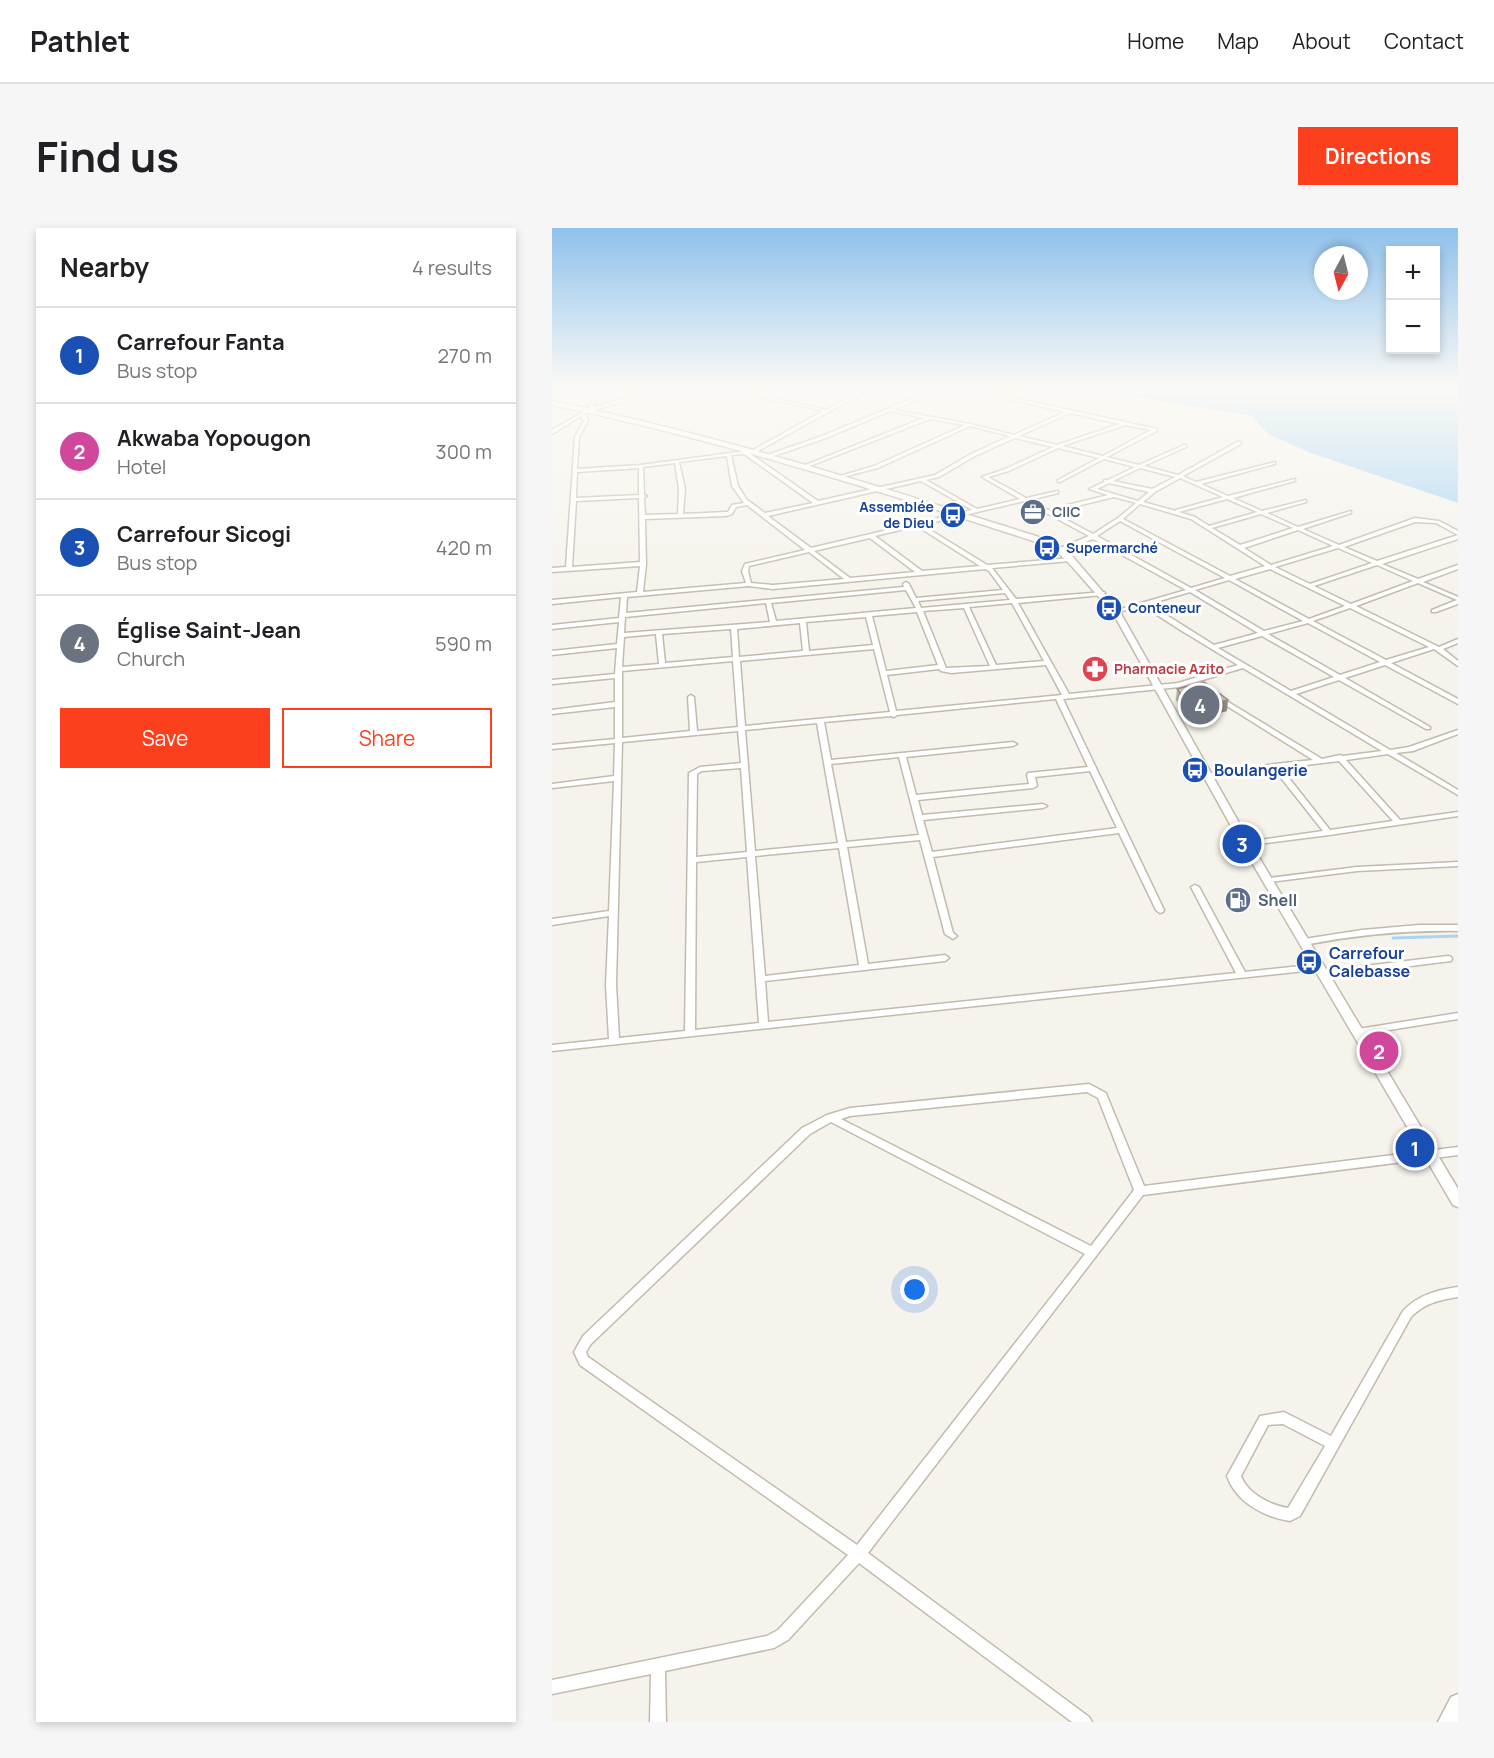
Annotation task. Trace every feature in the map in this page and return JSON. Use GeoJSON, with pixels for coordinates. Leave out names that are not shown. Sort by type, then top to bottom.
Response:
{"type":"FeatureCollection","features":[{"type":"Feature","properties":{"kind":"street"},"geometry":{"type":"LineString","coordinates":[[569,569],[576,459]]}},
{"type":"Feature","properties":{"kind":"street"},"geometry":{"type":"LineString","coordinates":[[575,471],[709,459]]}},
{"type":"Feature","properties":{"kind":"street"},"geometry":{"type":"LineString","coordinates":[[730,459],[735,486],[749,503],[849,580]]}},
{"type":"Feature","properties":{"kind":"street"},"geometry":{"type":"LineString","coordinates":[[754,459],[818,504]]}},
{"type":"Feature","properties":{"kind":"street"},"geometry":{"type":"LineString","coordinates":[[779,459],[959,515],[1060,550],[1102,593],[1161,687],[1246,844],[1458,1202]]}},
{"type":"Feature","properties":{"kind":"street"},"geometry":{"type":"LineString","coordinates":[[805,466],[824,459]]}},
{"type":"Feature","properties":{"kind":"street"},"geometry":{"type":"LineString","coordinates":[[839,477],[876,467],[895,459]]}},
{"type":"Feature","properties":{"kind":"street"},"geometry":{"type":"LineString","coordinates":[[765,515],[923,480],[942,474],[952,465],[965,459]]}},
{"type":"Feature","properties":{"kind":"street"},"geometry":{"type":"LineString","coordinates":[[1031,459],[984,477],[1022,500],[1094,536],[1189,589],[1428,728]]}},
{"type":"Feature","properties":{"kind":"street"},"geometry":{"type":"LineString","coordinates":[[1060,481],[1101,459]]}},
{"type":"Feature","properties":{"kind":"street"},"geometry":{"type":"LineString","coordinates":[[1105,459],[1198,483],[1419,581],[1458,601]]}},
{"type":"Feature","properties":{"kind":"street"},"geometry":{"type":"LineString","coordinates":[[1159,459],[1107,480],[1092,489],[1178,512],[1210,527],[1269,566],[1436,648],[1458,664]]}},
{"type":"Feature","properties":{"kind":"street"},"geometry":{"type":"LineString","coordinates":[[1060,550],[1094,536],[1120,519],[1153,491],[1212,459]]}},
{"type":"Feature","properties":{"kind":"street"},"geometry":{"type":"LineString","coordinates":[[677,463],[682,489],[680,516]]}},
{"type":"Feature","properties":{"kind":"street"},"geometry":{"type":"LineString","coordinates":[[1198,483],[1274,463]]}},
{"type":"Feature","properties":{"kind":"street"},"geometry":{"type":"LineString","coordinates":[[640,594],[644,564],[644,496],[641,466]]}},
{"type":"Feature","properties":{"kind":"street"},"geometry":{"type":"LineString","coordinates":[[923,480],[977,511]]}},
{"type":"Feature","properties":{"kind":"street"},"geometry":{"type":"LineString","coordinates":[[1107,480],[1153,491]]}},
{"type":"Feature","properties":{"kind":"street"},"geometry":{"type":"LineString","coordinates":[[1178,512],[1293,480]]}},
{"type":"Feature","properties":{"kind":"street"},"geometry":{"type":"LineString","coordinates":[[749,585],[745,571],[747,565],[1056,492]]}},
{"type":"Feature","properties":{"kind":"street"},"geometry":{"type":"LineString","coordinates":[[574,500],[644,496]]}},
{"type":"Feature","properties":{"kind":"street"},"geometry":{"type":"LineString","coordinates":[[1046,512],[1114,496]]}},
{"type":"Feature","properties":{"kind":"street"},"geometry":{"type":"LineString","coordinates":[[1210,527],[1304,501]]}},
{"type":"Feature","properties":{"kind":"street"},"geometry":{"type":"LineString","coordinates":[[644,517],[730,513],[734,506],[749,503]]}},
{"type":"Feature","properties":{"kind":"street"},"geometry":{"type":"LineString","coordinates":[[1241,547],[1349,512]]}},
{"type":"Feature","properties":{"kind":"street"},"geometry":{"type":"LineString","coordinates":[[1120,519],[1458,702]]}},
{"type":"Feature","properties":{"kind":"street"},"geometry":{"type":"LineString","coordinates":[[1116,612],[1228,577],[1340,546],[1414,520],[1437,522],[1458,535]]}},
{"type":"Feature","properties":{"kind":"street"},"geometry":{"type":"LineString","coordinates":[[918,525],[988,567],[1014,601],[1048,663],[1090,769],[1161,910]]}},
{"type":"Feature","properties":{"kind":"street"},"geometry":{"type":"LineString","coordinates":[[1311,585],[1458,535]]}},
{"type":"Feature","properties":{"kind":"street"},"geometry":{"type":"LineString","coordinates":[[871,536],[922,574]]}},
{"type":"Feature","properties":{"kind":"street"},"geometry":{"type":"LineString","coordinates":[[552,602],[749,585],[773,587],[1070,559]]}},
{"type":"Feature","properties":{"kind":"street"},"geometry":{"type":"LineString","coordinates":[[552,570],[644,564]]}},
{"type":"Feature","properties":{"kind":"street"},"geometry":{"type":"LineString","coordinates":[[1214,647],[1308,621],[1458,567]]}},
{"type":"Feature","properties":{"kind":"street"},"geometry":{"type":"LineString","coordinates":[[902,575],[942,667],[947,671],[1048,663]]}},
{"type":"Feature","properties":{"kind":"street"},"geometry":{"type":"LineString","coordinates":[[552,627],[768,601],[908,588]]}},
{"type":"Feature","properties":{"kind":"street"},"geometry":{"type":"LineString","coordinates":[[914,600],[1006,591]]}},
{"type":"Feature","properties":{"kind":"street"},"geometry":{"type":"LineString","coordinates":[[621,635],[774,624],[1102,593]]}},
{"type":"Feature","properties":{"kind":"street"},"geometry":{"type":"LineString","coordinates":[[614,1041],[611,985],[619,740],[618,672],[624,595]]}},
{"type":"Feature","properties":{"kind":"street"},"geometry":{"type":"LineString","coordinates":[[768,601],[774,624]]}},
{"type":"Feature","properties":{"kind":"street"},"geometry":{"type":"LineString","coordinates":[[1434,611],[1458,601]]}},
{"type":"Feature","properties":{"kind":"street"},"geometry":{"type":"LineString","coordinates":[[1143,603],[1458,793]]}},
{"type":"Feature","properties":{"kind":"street"},"geometry":{"type":"LineString","coordinates":[[966,606],[994,668]]}},
{"type":"Feature","properties":{"kind":"street"},"geometry":{"type":"LineString","coordinates":[[869,615],[894,715]]}},
{"type":"Feature","properties":{"kind":"street"},"geometry":{"type":"LineString","coordinates":[[803,621],[806,652]]}},
{"type":"Feature","properties":{"kind":"street"},"geometry":{"type":"LineString","coordinates":[[734,627],[764,1025]]}},
{"type":"Feature","properties":{"kind":"street"},"geometry":{"type":"LineString","coordinates":[[659,633],[662,665]]}},
{"type":"Feature","properties":{"kind":"street"},"geometry":{"type":"LineString","coordinates":[[1291,693],[1458,642]]}},
{"type":"Feature","properties":{"kind":"street"},"geometry":{"type":"LineString","coordinates":[[552,653],[620,646]]}},
{"type":"Feature","properties":{"kind":"street"},"geometry":{"type":"LineString","coordinates":[[552,682],[662,665],[878,647]]}},
{"type":"Feature","properties":{"kind":"street"},"geometry":{"type":"LineString","coordinates":[[552,747],[1161,687],[1194,681],[1244,665]]}},
{"type":"Feature","properties":{"kind":"street"},"geometry":{"type":"LineString","coordinates":[[885,673],[942,667]]}},
{"type":"Feature","properties":{"kind":"street"},"geometry":{"type":"LineString","coordinates":[[1194,681],[1202,686]]}},
{"type":"Feature","properties":{"kind":"street"},"geometry":{"type":"LineString","coordinates":[[1209,692],[1319,760]]}},
{"type":"Feature","properties":{"kind":"street"},"geometry":{"type":"LineString","coordinates":[[691,697],[694,733]]}},
{"type":"Feature","properties":{"kind":"street"},"geometry":{"type":"LineString","coordinates":[[552,712],[619,704]]}},
{"type":"Feature","properties":{"kind":"street"},"geometry":{"type":"LineString","coordinates":[[820,721],[829,762],[840,845],[864,966]]}},
{"type":"Feature","properties":{"kind":"street"},"geometry":{"type":"LineString","coordinates":[[1208,776],[1420,746],[1458,732]]}},
{"type":"Feature","properties":{"kind":"street"},"geometry":{"type":"LineString","coordinates":[[829,762],[1013,744]]}},
{"type":"Feature","properties":{"kind":"street"},"geometry":{"type":"LineString","coordinates":[[902,755],[949,934],[953,936]]}},
{"type":"Feature","properties":{"kind":"street"},"geometry":{"type":"LineString","coordinates":[[1340,757],[1399,823]]}},
{"type":"Feature","properties":{"kind":"street"},"geometry":{"type":"LineString","coordinates":[[690,1033],[693,773],[700,770],[745,765]]}},
{"type":"Feature","properties":{"kind":"street"},"geometry":{"type":"LineString","coordinates":[[1275,766],[1329,833]]}},
{"type":"Feature","properties":{"kind":"street"},"geometry":{"type":"LineString","coordinates":[[913,798],[1033,786],[1030,775],[1090,769]]}},
{"type":"Feature","properties":{"kind":"street"},"geometry":{"type":"LineString","coordinates":[[552,786],[618,778]]}},
{"type":"Feature","properties":{"kind":"street"},"geometry":{"type":"LineString","coordinates":[[919,818],[1043,806]]}},
{"type":"Feature","properties":{"kind":"street"},"geometry":{"type":"LineString","coordinates":[[1246,844],[1458,814]]}},
{"type":"Feature","properties":{"kind":"street"},"geometry":{"type":"LineString","coordinates":[[929,855],[1122,830]]}},
{"type":"Feature","properties":{"kind":"street"},"geometry":{"type":"LineString","coordinates":[[692,860],[924,837]]}},
{"type":"Feature","properties":{"kind":"street"},"geometry":{"type":"LineString","coordinates":[[1269,880],[1357,869],[1458,864]]}},
{"type":"Feature","properties":{"kind":"street"},"geometry":{"type":"LineString","coordinates":[[1195,887],[1242,975]]}},
{"type":"Feature","properties":{"kind":"street"},"geometry":{"type":"LineString","coordinates":[[552,922],[613,913]]}},
{"type":"Feature","properties":{"kind":"street"},"geometry":{"type":"LineString","coordinates":[[1304,942],[1384,929],[1417,926],[1458,928]]}},
{"type":"Feature","properties":{"kind":"street"},"geometry":{"type":"LineString","coordinates":[[761,979],[945,958]]}},
{"type":"Feature","properties":{"kind":"street"},"geometry":{"type":"LineString","coordinates":[[552,1048],[1242,975],[1448,958]]}},
{"type":"Feature","properties":{"kind":"street"},"geometry":{"type":"LineString","coordinates":[[1358,1032],[1458,1016]]}},
{"type":"Feature","properties":{"kind":"street"},"geometry":{"type":"LineString","coordinates":[[1084,1722],[858,1554],[584,1361],[580,1352],[587,1340],[806,1131],[831,1118],[850,1112],[1089,1088],[1102,1096],[1140,1191]]}},
{"type":"Feature","properties":{"kind":"street"},"geometry":{"type":"LineString","coordinates":[[831,1118],[1092,1252]]}},
{"type":"Feature","properties":{"kind":"street"},"geometry":{"type":"LineString","coordinates":[[552,1687],[769,1643],[798,1621],[858,1554],[1140,1191],[1458,1151]]}},
{"type":"Feature","properties":{"kind":"street"},"geometry":{"type":"LineString","coordinates":[[1333,1443],[1284,1418],[1264,1420],[1234,1476],[1235,1485],[1280,1515],[1290,1515],[1295,1511],[1407,1314],[1418,1301],[1432,1295],[1458,1292]]}},
{"type":"Feature","properties":{"kind":"street"},"geometry":{"type":"LineString","coordinates":[[658,1667],[658,1722]]}},
{"type":"Feature","properties":{"kind":"street"},"geometry":{"type":"LineString","coordinates":[[1448,1722],[1458,1704]]}},
{"type":"Feature","properties":{"kind":"water"},"geometry":{"type":"Polygon","coordinates":[[[1328,459],[1458,459],[1458,503],[1328,459]]]}},
{"type":"Feature","properties":{"kind":"building"},"geometry":{"type":"Polygon","coordinates":[[[1204,682],[1228,700],[1193,709],[1177,689],[1204,682]]]}},
{"type":"Feature","properties":{"kind":"waterway"},"geometry":{"type":"LineString","coordinates":[[1393,938],[1458,936]]}},
{"type":"Feature","properties":{"kind":"place","name":"CIIC"},"geometry":{"type":"Point","coordinates":[1033,512]}},
{"type":"Feature","properties":{"kind":"place","name":"Assemblée de Dieu"},"geometry":{"type":"Point","coordinates":[953,515]}},
{"type":"Feature","properties":{"kind":"place","name":"Supermarché"},"geometry":{"type":"Point","coordinates":[1047,548]}},
{"type":"Feature","properties":{"kind":"place","name":"Conteneur"},"geometry":{"type":"Point","coordinates":[1109,608]}},
{"type":"Feature","properties":{"kind":"place","name":"Pharmacie Azito"},"geometry":{"type":"Point","coordinates":[1095,669]}},
{"type":"Feature","properties":{"kind":"place","name":"Église Saint-Jean"},"geometry":{"type":"Point","coordinates":[1200,705]}},
{"type":"Feature","properties":{"kind":"place","name":"Boulangerie"},"geometry":{"type":"Point","coordinates":[1195,770]}},
{"type":"Feature","properties":{"kind":"place","name":"Carrefour Sicogi"},"geometry":{"type":"Point","coordinates":[1242,844]}},
{"type":"Feature","properties":{"kind":"place","name":"Shell"},"geometry":{"type":"Point","coordinates":[1238,900]}},
{"type":"Feature","properties":{"kind":"place","name":"Carrefour Calebasse"},"geometry":{"type":"Point","coordinates":[1309,962]}},
{"type":"Feature","properties":{"kind":"place","name":"Akwaba Yopougon"},"geometry":{"type":"Point","coordinates":[1379,1051]}},
{"type":"Feature","properties":{"kind":"place","name":"Carrefour Fanta"},"geometry":{"type":"Point","coordinates":[1415,1148]}}]}
